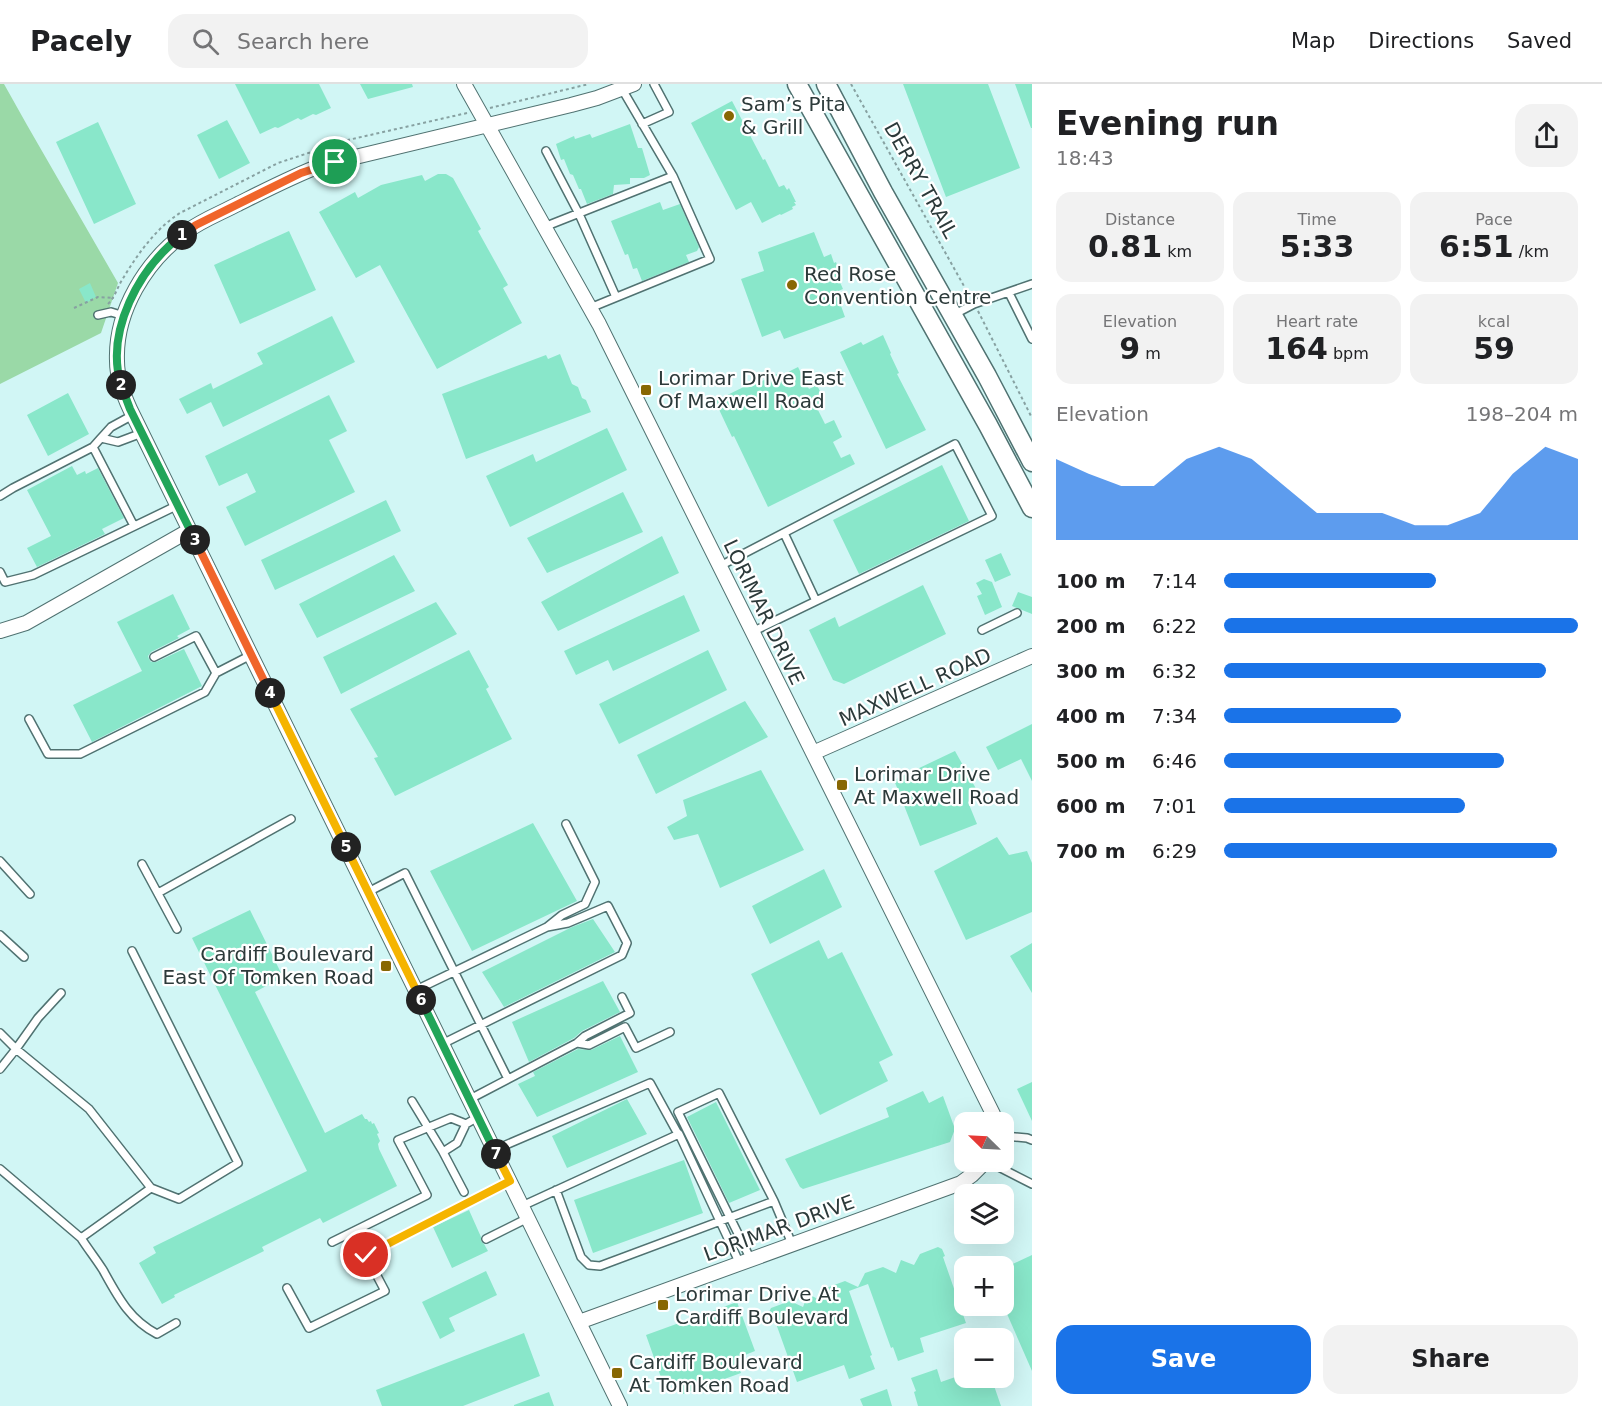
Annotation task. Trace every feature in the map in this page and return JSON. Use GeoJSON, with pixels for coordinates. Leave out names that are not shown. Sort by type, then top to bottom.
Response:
{"type":"FeatureCollection","features":[{"type":"Feature","properties":{"kind":"main road"},"geometry":{"type":"LineString","coordinates":[[797,84],[1032,508]]}},
{"type":"Feature","properties":{"kind":"main road"},"geometry":{"type":"LineString","coordinates":[[829,87],[883,192],[987,376],[1032,462]]}},
{"type":"Feature","properties":{"kind":"street","name":"LORIMAR DRIVE"},"geometry":{"type":"LineString","coordinates":[[464,84],[590,308],[992,1112]]}},
{"type":"Feature","properties":{"kind":"street"},"geometry":{"type":"LineString","coordinates":[[620,1406],[494,1150],[472,1120],[470,1099],[123,394],[117,362],[120,331],[127,310],[149,269],[177,239],[196,225],[301,173],[322,165],[571,105],[628,87]]}},
{"type":"Feature","properties":{"kind":"street"},"geometry":{"type":"LineString","coordinates":[[0,631],[26,623],[190,530]]}},
{"type":"Feature","properties":{"kind":"street","name":"MAXWELL ROAD"},"geometry":{"type":"LineString","coordinates":[[813,753],[1032,656]]}},
{"type":"Feature","properties":{"kind":"street","name":"LORIMAR DRIVE"},"geometry":{"type":"LineString","coordinates":[[579,1322],[961,1183],[975,1172]]}},
{"type":"Feature","properties":{"kind":"lane"},"geometry":{"type":"LineString","coordinates":[[642,124],[669,112],[654,84]]}},
{"type":"Feature","properties":{"kind":"lane"},"geometry":{"type":"LineString","coordinates":[[590,308],[710,259],[673,176],[642,124],[628,87]]}},
{"type":"Feature","properties":{"kind":"lane"},"geometry":{"type":"LineString","coordinates":[[546,151],[579,214],[616,297]]}},
{"type":"Feature","properties":{"kind":"lane"},"geometry":{"type":"LineString","coordinates":[[544,227],[673,176]]}},
{"type":"Feature","properties":{"kind":"lane"},"geometry":{"type":"LineString","coordinates":[[953,315],[974,304],[1032,284]]}},
{"type":"Feature","properties":{"kind":"lane"},"geometry":{"type":"LineString","coordinates":[[1009,293],[1032,339]]}},
{"type":"Feature","properties":{"kind":"lane"},"geometry":{"type":"LineString","coordinates":[[98,315],[127,310]]}},
{"type":"Feature","properties":{"kind":"lane"},"geometry":{"type":"LineString","coordinates":[[0,496],[93,447],[111,427],[133,415]]}},
{"type":"Feature","properties":{"kind":"lane"},"geometry":{"type":"LineString","coordinates":[[102,438],[118,442],[142,433]]}},
{"type":"Feature","properties":{"kind":"lane"},"geometry":{"type":"LineString","coordinates":[[720,566],[955,444],[992,516],[753,632]]}},
{"type":"Feature","properties":{"kind":"lane"},"geometry":{"type":"LineString","coordinates":[[93,447],[135,526]]}},
{"type":"Feature","properties":{"kind":"lane"},"geometry":{"type":"LineString","coordinates":[[0,572],[5,582],[33,575],[178,505]]}},
{"type":"Feature","properties":{"kind":"lane"},"geometry":{"type":"LineString","coordinates":[[784,533],[816,601]]}},
{"type":"Feature","properties":{"kind":"lane"},"geometry":{"type":"LineString","coordinates":[[982,630],[1017,613]]}},
{"type":"Feature","properties":{"kind":"lane"},"geometry":{"type":"LineString","coordinates":[[154,657],[196,636],[216,673]]}},
{"type":"Feature","properties":{"kind":"lane"},"geometry":{"type":"LineString","coordinates":[[29,719],[48,754],[80,754],[205,692],[216,673],[251,655]]}},
{"type":"Feature","properties":{"kind":"lane"},"geometry":{"type":"LineString","coordinates":[[158,893],[291,819]]}},
{"type":"Feature","properties":{"kind":"lane"},"geometry":{"type":"LineString","coordinates":[[416,990],[547,927],[562,915],[585,904],[595,882],[566,824]]}},
{"type":"Feature","properties":{"kind":"lane"},"geometry":{"type":"LineString","coordinates":[[0,861],[30,894]]}},
{"type":"Feature","properties":{"kind":"lane"},"geometry":{"type":"LineString","coordinates":[[142,864],[177,929]]}},
{"type":"Feature","properties":{"kind":"lane"},"geometry":{"type":"LineString","coordinates":[[368,892],[405,873],[508,1079]]}},
{"type":"Feature","properties":{"kind":"lane"},"geometry":{"type":"LineString","coordinates":[[442,1044],[622,955],[627,943],[608,906],[568,923],[547,927]]}},
{"type":"Feature","properties":{"kind":"lane"},"geometry":{"type":"LineString","coordinates":[[0,935],[24,957]]}},
{"type":"Feature","properties":{"kind":"lane"},"geometry":{"type":"LineString","coordinates":[[0,1033],[89,1109],[151,1188],[179,1199],[238,1163],[132,951]]}},
{"type":"Feature","properties":{"kind":"lane"},"geometry":{"type":"LineString","coordinates":[[0,1069],[38,1018],[61,993]]}},
{"type":"Feature","properties":{"kind":"lane"},"geometry":{"type":"LineString","coordinates":[[470,1099],[630,1013],[622,997]]}},
{"type":"Feature","properties":{"kind":"lane"},"geometry":{"type":"LineString","coordinates":[[577,1043],[590,1045],[625,1028],[636,1048],[670,1032]]}},
{"type":"Feature","properties":{"kind":"lane"},"geometry":{"type":"LineString","coordinates":[[494,1150],[651,1083],[720,1222],[745,1262]]}},
{"type":"Feature","properties":{"kind":"lane"},"geometry":{"type":"LineString","coordinates":[[745,1262],[730,1218],[678,1112],[719,1093],[774,1201],[792,1245]]}},
{"type":"Feature","properties":{"kind":"lane"},"geometry":{"type":"LineString","coordinates":[[412,1101],[464,1192]]}},
{"type":"Feature","properties":{"kind":"lane"},"geometry":{"type":"LineString","coordinates":[[332,1242],[427,1195],[398,1140],[451,1118],[472,1120],[457,1143],[443,1152]]}},
{"type":"Feature","properties":{"kind":"lane"},"geometry":{"type":"LineString","coordinates":[[486,1239],[556,1190],[678,1134]]}},
{"type":"Feature","properties":{"kind":"lane"},"geometry":{"type":"LineString","coordinates":[[1014,1137],[1032,1140]]}},
{"type":"Feature","properties":{"kind":"lane"},"geometry":{"type":"LineString","coordinates":[[0,1169],[81,1238],[101,1267],[123,1307],[144,1327],[157,1334],[176,1323]]}},
{"type":"Feature","properties":{"kind":"lane"},"geometry":{"type":"LineString","coordinates":[[1009,1172],[1032,1184]]}},
{"type":"Feature","properties":{"kind":"lane"},"geometry":{"type":"LineString","coordinates":[[287,1288],[309,1328],[385,1291],[366,1255],[510,1181]]}},
{"type":"Feature","properties":{"kind":"lane"},"geometry":{"type":"LineString","coordinates":[[81,1238],[151,1188]]}},
{"type":"Feature","properties":{"kind":"lane"},"geometry":{"type":"LineString","coordinates":[[556,1190],[581,1257],[589,1265],[600,1266],[774,1201]]}},
{"type":"Feature","properties":{"kind":"path"},"geometry":{"type":"LineString","coordinates":[[497,107],[589,84]]}},
{"type":"Feature","properties":{"kind":"path","name":"DERRY TRAIL"},"geometry":{"type":"LineString","coordinates":[[851,84],[974,304],[1032,418]]}},
{"type":"Feature","properties":{"kind":"path"},"geometry":{"type":"LineString","coordinates":[[98,315],[114,298],[119,284],[132,264],[160,228],[180,213],[278,163],[348,140],[453,115]]}},
{"type":"Feature","properties":{"kind":"path"},"geometry":{"type":"LineString","coordinates":[[74,308],[98,297],[114,298],[127,310]]}},
{"type":"Feature","properties":{"kind":"green space"},"geometry":{"type":"Polygon","coordinates":[[[0,84],[4,84],[118,283],[101,333],[0,384],[0,84]]]}},
{"type":"Feature","properties":{"kind":"building"},"geometry":{"type":"Polygon","coordinates":[[[235,84],[319,84],[331,108],[301,120],[298,118],[260,134],[235,84]]]}},
{"type":"Feature","properties":{"kind":"building"},"geometry":{"type":"Polygon","coordinates":[[[360,84],[412,84],[413,87],[368,99],[360,84]]]}},
{"type":"Feature","properties":{"kind":"building"},"geometry":{"type":"Polygon","coordinates":[[[903,84],[988,84],[1020,168],[946,197],[903,84]]]}},
{"type":"Feature","properties":{"kind":"building"},"geometry":{"type":"Polygon","coordinates":[[[1015,84],[1032,84],[1032,128],[1031,128],[1015,84]]]}},
{"type":"Feature","properties":{"kind":"building"},"geometry":{"type":"Polygon","coordinates":[[[732,101],[779,187],[784,185],[787,190],[789,188],[796,202],[794,202],[796,205],[792,207],[793,209],[762,223],[751,202],[736,210],[691,123],[732,101]]]}},
{"type":"Feature","properties":{"kind":"building"},"geometry":{"type":"Polygon","coordinates":[[[227,120],[250,163],[219,179],[197,135],[227,120]]]}},
{"type":"Feature","properties":{"kind":"building"},"geometry":{"type":"Polygon","coordinates":[[[98,122],[136,204],[94,224],[56,142],[98,122]]]}},
{"type":"Feature","properties":{"kind":"building"},"geometry":{"type":"Polygon","coordinates":[[[630,124],[638,148],[642,148],[650,175],[644,178],[630,178],[630,184],[614,185],[613,194],[587,204],[564,159],[561,160],[556,144],[574,136],[575,139],[590,134],[592,138],[630,124]]]}},
{"type":"Feature","properties":{"kind":"building"},"geometry":{"type":"Polygon","coordinates":[[[438,174],[446,174],[453,178],[481,229],[478,231],[508,285],[503,288],[522,323],[437,369],[380,265],[356,278],[319,212],[355,192],[358,198],[381,185],[422,175],[425,181],[438,174]]]}},
{"type":"Feature","properties":{"kind":"building"},"geometry":{"type":"Polygon","coordinates":[[[660,202],[663,210],[680,204],[699,247],[697,251],[686,255],[689,262],[642,281],[637,268],[633,269],[628,254],[625,255],[611,221],[660,202]]]}},
{"type":"Feature","properties":{"kind":"building"},"geometry":{"type":"Polygon","coordinates":[[[289,231],[316,290],[240,324],[214,265],[289,231]]]}},
{"type":"Feature","properties":{"kind":"building","name":"Red Rose Convention Centre"},"geometry":{"type":"Polygon","coordinates":[[[814,232],[824,257],[831,254],[834,263],[836,262],[843,289],[836,292],[845,317],[784,339],[780,330],[762,337],[741,279],[764,271],[758,252],[814,232]]]}},
{"type":"Feature","properties":{"kind":"building"},"geometry":{"type":"Polygon","coordinates":[[[90,283],[96,297],[86,303],[79,289],[90,283]]]}},
{"type":"Feature","properties":{"kind":"building"},"geometry":{"type":"Polygon","coordinates":[[[332,316],[355,362],[223,427],[211,402],[187,414],[179,399],[211,383],[213,389],[263,364],[257,353],[332,316]]]}},
{"type":"Feature","properties":{"kind":"building"},"geometry":{"type":"Polygon","coordinates":[[[883,335],[899,373],[897,374],[926,430],[886,449],[840,352],[861,342],[863,345],[883,335]]]}},
{"type":"Feature","properties":{"kind":"building"},"geometry":{"type":"Polygon","coordinates":[[[560,354],[572,384],[578,387],[591,412],[466,459],[442,394],[546,355],[548,359],[560,354]]]}},
{"type":"Feature","properties":{"kind":"building"},"geometry":{"type":"Polygon","coordinates":[[[798,367],[809,389],[817,385],[825,402],[816,406],[825,424],[834,420],[842,437],[833,442],[841,458],[850,454],[855,464],[768,507],[715,401],[758,380],[760,382],[779,373],[780,376],[798,367]]]}},
{"type":"Feature","properties":{"kind":"building"},"geometry":{"type":"Polygon","coordinates":[[[68,393],[89,434],[48,456],[27,415],[68,393]]]}},
{"type":"Feature","properties":{"kind":"building"},"geometry":{"type":"Polygon","coordinates":[[[329,395],[347,431],[329,440],[355,492],[245,546],[226,507],[256,492],[247,473],[219,486],[205,456],[329,395]]]}},
{"type":"Feature","properties":{"kind":"building"},"geometry":{"type":"Polygon","coordinates":[[[607,428],[627,470],[510,527],[486,476],[533,454],[536,462],[607,428]]]}},
{"type":"Feature","properties":{"kind":"building"},"geometry":{"type":"Polygon","coordinates":[[[942,465],[969,521],[859,574],[833,520],[942,465]]]}},
{"type":"Feature","properties":{"kind":"building"},"geometry":{"type":"Polygon","coordinates":[[[72,466],[77,475],[85,471],[86,474],[98,468],[124,518],[102,529],[105,534],[37,567],[27,548],[51,536],[27,490],[72,466]]]}},
{"type":"Feature","properties":{"kind":"building"},"geometry":{"type":"Polygon","coordinates":[[[623,492],[643,532],[547,573],[527,538],[623,492]]]}},
{"type":"Feature","properties":{"kind":"building"},"geometry":{"type":"Polygon","coordinates":[[[386,500],[401,531],[275,590],[261,560],[386,500]]]}},
{"type":"Feature","properties":{"kind":"building"},"geometry":{"type":"Polygon","coordinates":[[[662,536],[679,573],[558,631],[541,602],[662,536]]]}},
{"type":"Feature","properties":{"kind":"building"},"geometry":{"type":"Polygon","coordinates":[[[1001,553],[1011,575],[995,582],[985,560],[1001,553]]]}},
{"type":"Feature","properties":{"kind":"building"},"geometry":{"type":"Polygon","coordinates":[[[394,555],[415,591],[317,638],[299,604],[394,555]]]}},
{"type":"Feature","properties":{"kind":"building"},"geometry":{"type":"Polygon","coordinates":[[[984,579],[992,582],[1002,607],[985,615],[977,596],[982,594],[976,583],[984,579]]]}},
{"type":"Feature","properties":{"kind":"building"},"geometry":{"type":"Polygon","coordinates":[[[923,585],[946,634],[844,684],[833,680],[809,630],[835,617],[839,627],[923,585]]]}},
{"type":"Feature","properties":{"kind":"building"},"geometry":{"type":"Polygon","coordinates":[[[1018,592],[1032,597],[1032,614],[1012,606],[1018,592]]]}},
{"type":"Feature","properties":{"kind":"building"},"geometry":{"type":"Polygon","coordinates":[[[173,594],[190,629],[148,656],[151,662],[156,662],[184,649],[202,686],[92,742],[73,705],[142,671],[117,622],[173,594]]]}},
{"type":"Feature","properties":{"kind":"building"},"geometry":{"type":"Polygon","coordinates":[[[684,595],[700,631],[613,671],[608,660],[576,675],[564,651],[684,595]]]}},
{"type":"Feature","properties":{"kind":"building"},"geometry":{"type":"Polygon","coordinates":[[[436,602],[457,634],[341,694],[323,657],[436,602]]]}},
{"type":"Feature","properties":{"kind":"building"},"geometry":{"type":"Polygon","coordinates":[[[469,650],[489,687],[486,689],[512,739],[395,796],[374,758],[378,757],[350,709],[469,650]]]}},
{"type":"Feature","properties":{"kind":"building"},"geometry":{"type":"Polygon","coordinates":[[[708,650],[727,690],[619,744],[599,704],[708,650]]]}},
{"type":"Feature","properties":{"kind":"building"},"geometry":{"type":"Polygon","coordinates":[[[745,701],[768,737],[656,794],[637,755],[745,701]]]}},
{"type":"Feature","properties":{"kind":"building"},"geometry":{"type":"Polygon","coordinates":[[[1032,724],[1032,781],[1021,759],[998,770],[986,747],[1032,724]]]}},
{"type":"Feature","properties":{"kind":"building"},"geometry":{"type":"Polygon","coordinates":[[[955,751],[979,794],[968,802],[977,824],[920,846],[894,780],[955,751]]]}},
{"type":"Feature","properties":{"kind":"building"},"geometry":{"type":"Polygon","coordinates":[[[761,770],[804,850],[720,888],[698,834],[674,840],[667,827],[687,816],[683,800],[761,770]]]}},
{"type":"Feature","properties":{"kind":"building"},"geometry":{"type":"Polygon","coordinates":[[[533,823],[577,901],[472,951],[430,871],[533,823]]]}},
{"type":"Feature","properties":{"kind":"building"},"geometry":{"type":"Polygon","coordinates":[[[997,837],[1009,855],[1027,851],[1032,863],[1032,912],[966,940],[934,871],[997,837]]]}},
{"type":"Feature","properties":{"kind":"building"},"geometry":{"type":"Polygon","coordinates":[[[824,869],[842,907],[770,944],[752,906],[824,869]]]}},
{"type":"Feature","properties":{"kind":"building"},"geometry":{"type":"Polygon","coordinates":[[[250,910],[283,977],[255,992],[325,1133],[362,1114],[369,1122],[374,1123],[379,1133],[377,1134],[380,1141],[379,1149],[397,1186],[323,1223],[320,1218],[262,1247],[264,1251],[174,1295],[175,1297],[162,1304],[139,1263],[156,1253],[153,1247],[307,1171],[192,938],[250,910]]]}},
{"type":"Feature","properties":{"kind":"building"},"geometry":{"type":"Polygon","coordinates":[[[593,919],[615,952],[504,1007],[482,972],[572,927],[593,919]]]}},
{"type":"Feature","properties":{"kind":"building"},"geometry":{"type":"Polygon","coordinates":[[[819,940],[828,959],[842,952],[893,1055],[879,1062],[888,1081],[820,1115],[751,974],[819,940]]]}},
{"type":"Feature","properties":{"kind":"building"},"geometry":{"type":"Polygon","coordinates":[[[1032,943],[1032,993],[1010,956],[1032,943]]]}},
{"type":"Feature","properties":{"kind":"building"},"geometry":{"type":"Polygon","coordinates":[[[603,981],[620,1012],[529,1062],[512,1022],[603,981]]]}},
{"type":"Feature","properties":{"kind":"building"},"geometry":{"type":"Polygon","coordinates":[[[620,1036],[638,1072],[537,1117],[518,1084],[535,1076],[533,1072],[578,1049],[591,1050],[620,1036]]]}},
{"type":"Feature","properties":{"kind":"building"},"geometry":{"type":"Polygon","coordinates":[[[1032,1082],[1032,1121],[1017,1089],[1032,1082]]]}},
{"type":"Feature","properties":{"kind":"building"},"geometry":{"type":"Polygon","coordinates":[[[923,1091],[929,1103],[943,1096],[954,1126],[950,1142],[803,1189],[800,1187],[785,1159],[889,1117],[886,1108],[923,1091]]]}},
{"type":"Feature","properties":{"kind":"building"},"geometry":{"type":"Polygon","coordinates":[[[627,1099],[647,1134],[567,1168],[552,1136],[627,1099]]]}},
{"type":"Feature","properties":{"kind":"building"},"geometry":{"type":"Polygon","coordinates":[[[716,1102],[760,1190],[729,1203],[687,1117],[716,1102]]]}},
{"type":"Feature","properties":{"kind":"building"},"geometry":{"type":"Polygon","coordinates":[[[684,1160],[703,1213],[593,1253],[574,1200],[684,1160]]]}},
{"type":"Feature","properties":{"kind":"building"},"geometry":{"type":"Polygon","coordinates":[[[469,1210],[481,1241],[488,1251],[452,1268],[433,1227],[469,1210]]]}},
{"type":"Feature","properties":{"kind":"building"},"geometry":{"type":"Polygon","coordinates":[[[938,1247],[942,1249],[954,1289],[954,1316],[964,1316],[966,1323],[920,1338],[924,1352],[898,1361],[893,1347],[891,1348],[868,1284],[849,1291],[875,1369],[849,1379],[844,1365],[797,1382],[774,1318],[772,1319],[769,1312],[771,1308],[790,1301],[803,1307],[808,1294],[820,1300],[826,1288],[845,1281],[858,1287],[865,1273],[883,1267],[896,1273],[901,1260],[914,1265],[920,1254],[938,1247]]]}},
{"type":"Feature","properties":{"kind":"building"},"geometry":{"type":"Polygon","coordinates":[[[1032,1255],[1032,1371],[1008,1316],[1014,1316],[1014,1263],[1032,1255]]]}},
{"type":"Feature","properties":{"kind":"building"},"geometry":{"type":"Polygon","coordinates":[[[486,1271],[497,1295],[449,1318],[455,1331],[440,1339],[422,1302],[486,1271]]]}},
{"type":"Feature","properties":{"kind":"building"},"geometry":{"type":"Polygon","coordinates":[[[737,1302],[755,1351],[735,1359],[741,1373],[683,1394],[679,1380],[664,1386],[646,1335],[737,1302]]]}},
{"type":"Feature","properties":{"kind":"building"},"geometry":{"type":"Polygon","coordinates":[[[524,1333],[540,1376],[463,1406],[382,1406],[376,1390],[524,1333]]]}},
{"type":"Feature","properties":{"kind":"building"},"geometry":{"type":"Polygon","coordinates":[[[937,1369],[941,1382],[954,1377],[954,1388],[995,1388],[1001,1406],[918,1406],[911,1378],[937,1369]]]}},
{"type":"Feature","properties":{"kind":"building"},"geometry":{"type":"Polygon","coordinates":[[[887,1389],[892,1406],[863,1406],[860,1399],[887,1389]]]}},
{"type":"Feature","properties":{"kind":"building"},"geometry":{"type":"Polygon","coordinates":[[[549,1392],[554,1406],[514,1406],[514,1405],[549,1392]]]}},
{"type":"Feature","properties":{"kind":"place","name":"Sam’s Pita & Grill"},"geometry":{"type":"Point","coordinates":[729,116]}},
{"type":"Feature","properties":{"kind":"place","name":"Red Rose Convention Centre"},"geometry":{"type":"Point","coordinates":[792,285]}},
{"type":"Feature","properties":{"kind":"place","name":"Lorimar Drive East Of Maxwell Road"},"geometry":{"type":"Point","coordinates":[646,390]}},
{"type":"Feature","properties":{"kind":"place","name":"Lorimar Drive At Maxwell Road"},"geometry":{"type":"Point","coordinates":[842,785]}},
{"type":"Feature","properties":{"kind":"place","name":"Cardiff Boulevard East Of Tomken Road"},"geometry":{"type":"Point","coordinates":[386,966]}},
{"type":"Feature","properties":{"kind":"place","name":"Lorimar Drive At Cardiff Boulevard"},"geometry":{"type":"Point","coordinates":[663,1305]}},
{"type":"Feature","properties":{"kind":"place","name":"Cardiff Boulevard At Tomken Road"},"geometry":{"type":"Point","coordinates":[617,1373]}},
{"type":"Feature","properties":{"kind":"route"},"geometry":{"type":"LineString","coordinates":[[335,162],[301,173],[196,225],[168,247],[149,269],[129,303],[117,345],[117,362],[123,394],[130,409],[510,1181],[366,1255]]}}]}
